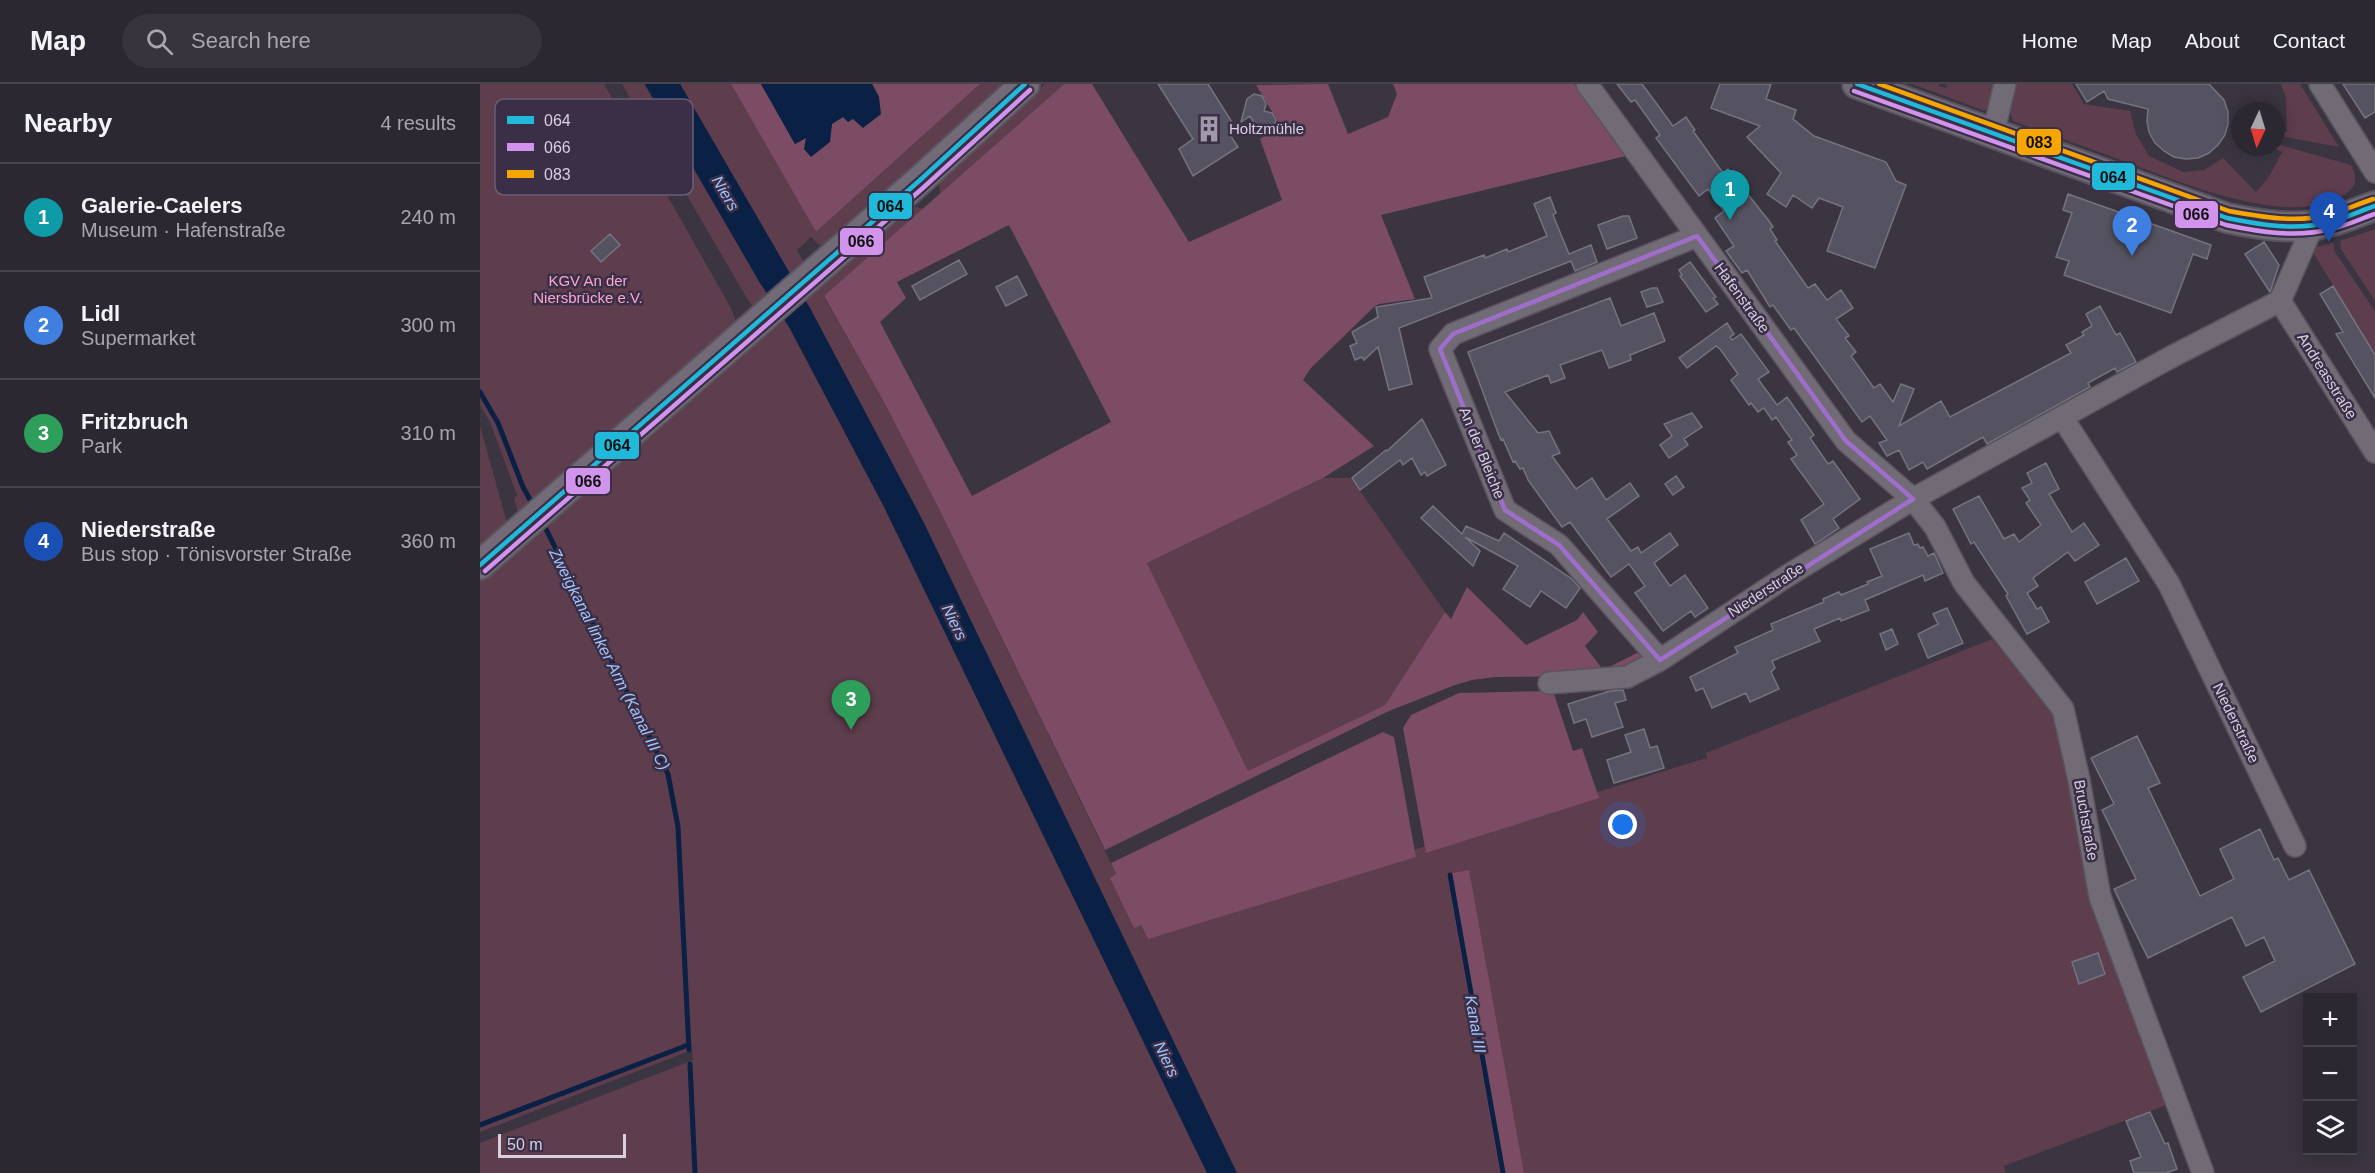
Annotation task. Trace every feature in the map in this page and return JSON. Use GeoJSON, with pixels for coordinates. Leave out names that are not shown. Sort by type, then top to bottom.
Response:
{"type":"FeatureCollection","features":[{"type":"Feature","properties":{"kind":"main road"},"geometry":{"type":"LineString","coordinates":[[480,565],[919,181],[1025,84]]}},
{"type":"Feature","properties":{"kind":"main road"},"geometry":{"type":"LineString","coordinates":[[1857,84],[2227,218],[2286,226],[2313,225],[2331,222],[2375,206]]}},
{"type":"Feature","properties":{"kind":"street","name":"Hafenstraße"},"geometry":{"type":"LineString","coordinates":[[1587,84],[1846,441],[1913,499]]}},
{"type":"Feature","properties":{"kind":"street"},"geometry":{"type":"LineString","coordinates":[[1993,134],[2005,84]]}},
{"type":"Feature","properties":{"kind":"street"},"geometry":{"type":"LineString","coordinates":[[2320,84],[2375,172]]}},
{"type":"Feature","properties":{"kind":"street"},"geometry":{"type":"LineString","coordinates":[[2280,301],[2304,251],[2313,225]]}},
{"type":"Feature","properties":{"kind":"street","name":"An der Bleiche"},"geometry":{"type":"LineString","coordinates":[[1660,660],[1558,545],[1505,510],[1440,350],[1453,334],[1697,236]]}},
{"type":"Feature","properties":{"kind":"street","name":"Niederstraße"},"geometry":{"type":"LineString","coordinates":[[1660,660],[1787,576],[1913,499],[2280,301]]}},
{"type":"Feature","properties":{"kind":"street","name":"Andreasstraße"},"geometry":{"type":"LineString","coordinates":[[2280,301],[2375,452]]}},
{"type":"Feature","properties":{"kind":"street","name":"Niederstraße"},"geometry":{"type":"LineString","coordinates":[[2062,417],[2169,584],[2295,846]]}},
{"type":"Feature","properties":{"kind":"street","name":"Bruchstraße"},"geometry":{"type":"LineString","coordinates":[[1913,499],[1935,527],[1964,583],[2063,709],[2079,780],[2100,897],[2203,1173]]}},
{"type":"Feature","properties":{"kind":"street"},"geometry":{"type":"LineString","coordinates":[[1549,683],[1627,677],[1660,660]]}},
{"type":"Feature","properties":{"kind":"highlighted area"},"geometry":{"type":"Polygon","coordinates":[[[1697,236],[1846,441],[1913,499],[1660,660],[1559,545],[1505,510],[1440,349],[1453,334],[1697,236]]]}},
{"type":"Feature","properties":{"kind":"green space","name":"KGV An der Niersbrücke e.V."},"geometry":{"type":"Polygon","coordinates":[[[480,84],[604,84],[613,99],[495,99],[495,195],[667,195],[731,308],[738,328],[767,328],[687,195],[693,195],[693,168],[760,283],[807,304],[693,107],[693,99],[689,99],[680,84],[731,84],[816,232],[980,84],[1000,84],[1002,87],[829,246],[819,245],[811,237],[797,250],[816,284],[900,211],[915,207],[924,209],[824,297],[885,404],[940,511],[1145,934],[1706,758],[1708,763],[1706,753],[1992,639],[2057,715],[2169,1104],[2004,1166],[2006,1173],[480,1173],[480,1143],[693,1060],[692,1050],[480,1132],[480,578],[520,520],[514,498],[517,495],[490,422],[480,405],[480,84]]]}},
{"type":"Feature","properties":{"kind":"green space"},"geometry":{"type":"Polygon","coordinates":[[[622,84],[644,84],[653,99],[631,99],[622,84]]]}},
{"type":"Feature","properties":{"kind":"green space"},"geometry":{"type":"Polygon","coordinates":[[[1045,84],[1064,84],[940,194],[939,183],[942,173],[1045,84]]]}},
{"type":"Feature","properties":{"kind":"green space"},"geometry":{"type":"Polygon","coordinates":[[[1912,84],[1939,84],[1946,88],[1947,84],[1996,84],[1991,103],[1985,111],[1912,84]]]}},
{"type":"Feature","properties":{"kind":"green space"},"geometry":{"type":"Polygon","coordinates":[[[2016,84],[2072,84],[2084,104],[2130,111],[2136,134],[2149,156],[2183,172],[2204,170],[2223,158],[2256,192],[2270,175],[2280,156],[2285,156],[2285,147],[2351,165],[2355,174],[2355,182],[2344,195],[2321,204],[2295,207],[2266,205],[2207,191],[2013,121],[2010,111],[2016,84]]]}},
{"type":"Feature","properties":{"kind":"green space"},"geometry":{"type":"Polygon","coordinates":[[[2281,84],[2300,84],[2339,147],[2285,137],[2285,132],[2287,132],[2286,98],[2281,84]]]}},
{"type":"Feature","properties":{"kind":"green space"},"geometry":{"type":"Polygon","coordinates":[[[2375,229],[2375,301],[2341,249],[2340,241],[2375,229]]]}},
{"type":"Feature","properties":{"kind":"green space"},"geometry":{"type":"Polygon","coordinates":[[[2333,242],[2335,252],[2375,311],[2375,355],[2311,249],[2333,242]]]}},
{"type":"Feature","properties":{"kind":"green space"},"geometry":{"type":"Polygon","coordinates":[[[480,426],[509,530],[480,555],[480,426]]]}},
{"type":"Feature","properties":{"kind":"green space"},"geometry":{"type":"Polygon","coordinates":[[[1323,478],[1351,478],[1445,612],[1385,705],[1248,772],[1147,563],[1323,478]]]}},
{"type":"Feature","properties":{"kind":"shaded area"},"geometry":{"type":"Polygon","coordinates":[[[731,84],[761,84],[795,144],[879,97],[872,84],[980,84],[816,232],[731,84]]]}},
{"type":"Feature","properties":{"kind":"shaded area"},"geometry":{"type":"Polygon","coordinates":[[[1064,84],[1092,84],[1189,242],[1282,200],[1260,139],[1280,125],[1256,85],[1328,84],[1348,134],[1388,117],[1397,94],[1393,84],[1574,84],[1626,156],[1381,215],[1415,299],[1375,306],[1311,368],[1303,380],[1374,446],[1323,478],[1147,563],[1248,771],[1385,705],[1445,612],[1451,619],[1467,587],[1526,645],[1577,620],[1583,612],[1598,632],[1585,646],[1603,670],[1641,651],[1643,660],[1605,676],[1496,677],[1455,685],[1389,711],[1105,850],[940,511],[885,404],[824,296],[1064,84]],[[1009,225],[897,282],[906,298],[880,322],[972,496],[1111,422],[1009,225]]]}},
{"type":"Feature","properties":{"kind":"shaded area"},"geometry":{"type":"Polygon","coordinates":[[[1553,691],[1573,751],[1582,748],[1599,798],[1426,853],[1403,728],[1411,715],[1459,693],[1553,691]]]}},
{"type":"Feature","properties":{"kind":"shaded area"},"geometry":{"type":"Polygon","coordinates":[[[1383,732],[1394,737],[1416,857],[1148,939],[1141,925],[1134,928],[1110,878],[1116,874],[1111,863],[1383,732]]]}},
{"type":"Feature","properties":{"kind":"shaded area"},"geometry":{"type":"Polygon","coordinates":[[[1469,870],[1524,1173],[1500,1173],[1447,874],[1469,870]]]}},
{"type":"Feature","properties":{"kind":"water"},"geometry":{"type":"Polygon","coordinates":[[[645,84],[680,84],[689,99],[654,99],[645,84]]]}},
{"type":"Feature","properties":{"kind":"water"},"geometry":{"type":"Polygon","coordinates":[[[761,84],[872,84],[879,97],[881,114],[863,128],[853,119],[848,122],[843,117],[832,124],[830,142],[811,157],[804,149],[806,138],[795,144],[761,84]]]}},
{"type":"Feature","properties":{"kind":"water","name":"Niers"},"geometry":{"type":"Polygon","coordinates":[[[693,106],[810,308],[923,521],[1237,1173],[1207,1173],[883,505],[789,327],[760,283],[693,167],[693,106]]]}},
{"type":"Feature","properties":{"kind":"building","name":"Holtzmühle"},"geometry":{"type":"Polygon","coordinates":[[[1158,84],[1208,84],[1235,127],[1228,132],[1238,147],[1193,176],[1179,149],[1193,139],[1158,84]]]}},
{"type":"Feature","properties":{"kind":"building"},"geometry":{"type":"Polygon","coordinates":[[[1617,84],[1642,84],[1673,126],[1686,117],[1695,130],[1693,131],[1723,173],[1728,169],[1769,221],[1773,227],[1770,229],[1777,240],[1775,241],[1808,288],[1815,284],[1827,300],[1841,290],[1853,308],[1836,319],[1849,336],[1845,338],[1856,352],[1851,356],[1874,388],[1880,384],[1893,402],[1901,384],[1914,389],[1899,426],[1941,401],[1950,417],[2071,353],[2066,345],[2084,335],[2082,332],[2092,326],[2086,314],[2100,306],[2116,335],[2120,333],[2136,362],[2117,372],[2115,368],[2088,383],[2090,387],[1987,444],[1983,437],[1927,469],[1923,462],[1909,470],[1899,450],[1887,456],[1879,443],[1887,440],[1870,416],[1862,422],[1794,328],[1791,330],[1773,305],[1770,307],[1747,270],[1742,273],[1726,251],[1734,246],[1715,218],[1724,211],[1708,189],[1699,196],[1656,138],[1660,135],[1635,100],[1631,102],[1617,84]]]}},
{"type":"Feature","properties":{"kind":"building"},"geometry":{"type":"Polygon","coordinates":[[[1720,84],[1771,84],[1766,99],[1796,110],[1793,119],[1814,136],[1886,162],[1896,181],[1906,185],[1875,268],[1827,251],[1843,207],[1819,198],[1812,208],[1793,195],[1786,207],[1767,194],[1781,173],[1747,137],[1760,126],[1711,108],[1720,84]]]}},
{"type":"Feature","properties":{"kind":"building"},"geometry":{"type":"Polygon","coordinates":[[[2076,84],[2209,84],[2224,100],[2228,112],[2225,135],[2209,153],[2198,158],[2174,157],[2155,143],[2149,132],[2148,109],[2108,99],[2104,91],[2087,102],[2076,84]]]}},
{"type":"Feature","properties":{"kind":"building"},"geometry":{"type":"Polygon","coordinates":[[[2343,84],[2375,84],[2375,112],[2365,118],[2343,84]]]}},
{"type":"Feature","properties":{"kind":"building"},"geometry":{"type":"Polygon","coordinates":[[[1254,94],[1262,96],[1266,104],[1264,111],[1272,113],[1276,120],[1274,128],[1267,133],[1259,131],[1250,116],[1241,122],[1247,99],[1254,94]]]}},
{"type":"Feature","properties":{"kind":"building"},"geometry":{"type":"Polygon","coordinates":[[[2068,194],[2211,245],[2207,259],[2193,254],[2171,313],[2064,275],[2069,261],[2056,257],[2072,213],[2063,210],[2068,194]]]}},
{"type":"Feature","properties":{"kind":"building"},"geometry":{"type":"Polygon","coordinates":[[[1550,197],[1556,213],[1553,215],[1569,254],[1591,245],[1597,262],[1575,271],[1571,261],[1399,328],[1412,384],[1389,390],[1378,347],[1364,360],[1362,357],[1355,360],[1350,346],[1357,343],[1352,332],[1378,317],[1376,307],[1432,298],[1424,277],[1484,255],[1485,258],[1507,249],[1508,252],[1547,236],[1534,204],[1550,197]]]}},
{"type":"Feature","properties":{"kind":"building"},"geometry":{"type":"Polygon","coordinates":[[[1629,216],[1637,238],[1607,249],[1598,225],[1629,216]]]}},
{"type":"Feature","properties":{"kind":"building"},"geometry":{"type":"Polygon","coordinates":[[[610,234],[620,245],[601,262],[591,251],[610,234]]]}},
{"type":"Feature","properties":{"kind":"building"},"geometry":{"type":"Polygon","coordinates":[[[2264,242],[2279,265],[2270,292],[2245,254],[2264,242]]]}},
{"type":"Feature","properties":{"kind":"building"},"geometry":{"type":"Polygon","coordinates":[[[959,260],[967,274],[920,300],[912,286],[959,260]]]}},
{"type":"Feature","properties":{"kind":"building"},"geometry":{"type":"Polygon","coordinates":[[[1690,262],[1716,297],[1713,298],[1718,304],[1706,312],[1680,276],[1682,275],[1679,270],[1690,262]]]}},
{"type":"Feature","properties":{"kind":"building"},"geometry":{"type":"Polygon","coordinates":[[[1017,276],[1027,295],[1006,306],[996,287],[1017,276]]]}},
{"type":"Feature","properties":{"kind":"building"},"geometry":{"type":"Polygon","coordinates":[[[2333,286],[2375,355],[2375,398],[2336,334],[2343,332],[2320,294],[2333,286]]]}},
{"type":"Feature","properties":{"kind":"building"},"geometry":{"type":"Polygon","coordinates":[[[1657,288],[1663,302],[1647,307],[1641,292],[1657,288]]]}},
{"type":"Feature","properties":{"kind":"building"},"geometry":{"type":"Polygon","coordinates":[[[1610,298],[1621,326],[1654,313],[1665,341],[1630,355],[1631,360],[1609,368],[1602,350],[1560,365],[1565,378],[1551,383],[1548,375],[1505,392],[1538,433],[1549,431],[1560,453],[1552,456],[1576,489],[1592,478],[1606,500],[1630,483],[1639,496],[1607,519],[1631,551],[1638,547],[1641,553],[1670,533],[1678,545],[1654,563],[1670,586],[1685,575],[1708,608],[1695,617],[1691,611],[1663,631],[1635,593],[1645,586],[1629,564],[1611,577],[1570,522],[1562,527],[1528,480],[1523,468],[1520,469],[1515,461],[1513,462],[1498,433],[1468,352],[1610,298]]]}},
{"type":"Feature","properties":{"kind":"building"},"geometry":{"type":"Polygon","coordinates":[[[1727,323],[1734,334],[1730,337],[1732,340],[1741,334],[1769,372],[1758,379],[1777,405],[1787,397],[1814,435],[1810,438],[1828,464],[1833,461],[1860,499],[1833,519],[1839,528],[1815,544],[1801,520],[1824,504],[1791,459],[1797,455],[1788,442],[1792,440],[1776,417],[1772,420],[1764,408],[1758,412],[1751,403],[1749,405],[1731,380],[1738,374],[1716,346],[1687,368],[1679,358],[1727,323]]]}},
{"type":"Feature","properties":{"kind":"building"},"geometry":{"type":"Polygon","coordinates":[[[1692,413],[1702,427],[1684,439],[1688,445],[1669,458],[1660,445],[1672,436],[1664,424],[1692,413]]]}},
{"type":"Feature","properties":{"kind":"building"},"geometry":{"type":"Polygon","coordinates":[[[1422,419],[1446,465],[1427,476],[1425,472],[1421,475],[1412,458],[1403,465],[1400,460],[1360,490],[1352,478],[1387,451],[1422,419]]]}},
{"type":"Feature","properties":{"kind":"building"},"geometry":{"type":"Polygon","coordinates":[[[2046,463],[2059,489],[2049,494],[2072,532],[2084,523],[2099,545],[2075,561],[2068,552],[2033,578],[2038,586],[2027,593],[2037,609],[2041,607],[2049,622],[2027,634],[2006,596],[2008,594],[1974,542],[1971,544],[1953,509],[1979,496],[2004,539],[2014,534],[2019,542],[2041,525],[2026,503],[2030,500],[2022,488],[2032,483],[2027,473],[2046,463]]]}},
{"type":"Feature","properties":{"kind":"building"},"geometry":{"type":"Polygon","coordinates":[[[1676,476],[1684,487],[1673,495],[1665,484],[1676,476]]]}},
{"type":"Feature","properties":{"kind":"building"},"geometry":{"type":"Polygon","coordinates":[[[1433,506],[1462,534],[1466,526],[1499,541],[1504,533],[1572,579],[1580,588],[1566,608],[1541,591],[1530,607],[1503,589],[1518,566],[1465,537],[1480,551],[1473,566],[1421,518],[1433,506]]]}},
{"type":"Feature","properties":{"kind":"building"},"geometry":{"type":"Polygon","coordinates":[[[1909,533],[1914,545],[1918,544],[1920,548],[1923,547],[1928,556],[1934,553],[1943,573],[1925,581],[1923,575],[1865,600],[1869,610],[1841,621],[1840,618],[1814,629],[1820,641],[1772,661],[1775,668],[1771,672],[1779,689],[1750,702],[1746,693],[1712,708],[1703,688],[1696,691],[1690,677],[1738,653],[1735,647],[1773,630],[1771,624],[1824,602],[1823,599],[1839,592],[1841,595],[1882,576],[1870,549],[1909,533]]]}},
{"type":"Feature","properties":{"kind":"building"},"geometry":{"type":"Polygon","coordinates":[[[2126,558],[2139,581],[2097,604],[2085,582],[2126,558]]]}},
{"type":"Feature","properties":{"kind":"building"},"geometry":{"type":"Polygon","coordinates":[[[1947,608],[1963,643],[1928,658],[1918,634],[1938,624],[1933,614],[1947,608]]]}},
{"type":"Feature","properties":{"kind":"building"},"geometry":{"type":"Polygon","coordinates":[[[1892,629],[1898,644],[1886,650],[1880,634],[1892,629]]]}},
{"type":"Feature","properties":{"kind":"building"},"geometry":{"type":"Polygon","coordinates":[[[1623,690],[1626,700],[1615,703],[1623,727],[1592,737],[1586,719],[1574,723],[1568,704],[1610,691],[1623,690]]]}},
{"type":"Feature","properties":{"kind":"building"},"geometry":{"type":"Polygon","coordinates":[[[1644,729],[1650,748],[1657,746],[1664,768],[1614,783],[1607,760],[1631,752],[1625,735],[1644,729]]]}},
{"type":"Feature","properties":{"kind":"building"},"geometry":{"type":"Polygon","coordinates":[[[2137,736],[2160,783],[2148,788],[2200,896],[2234,879],[2220,849],[2260,829],[2274,860],[2278,858],[2289,880],[2309,870],[2355,964],[2261,1012],[2243,977],[2275,961],[2264,937],[2246,946],[2232,917],[2148,958],[2114,889],[2136,879],[2102,810],[2114,804],[2091,758],[2137,736]]]}},
{"type":"Feature","properties":{"kind":"building"},"geometry":{"type":"Polygon","coordinates":[[[2098,953],[2105,974],[2079,984],[2072,962],[2098,953]]]}},
{"type":"Feature","properties":{"kind":"building"},"geometry":{"type":"Polygon","coordinates":[[[2150,1112],[2165,1144],[2168,1143],[2177,1169],[2166,1173],[2134,1173],[2130,1161],[2141,1157],[2126,1121],[2150,1112]]]}},
{"type":"Feature","properties":{"kind":"waterway","name":"Zweigkanal linker Arm (Kanal III C)"},"geometry":{"type":"LineString","coordinates":[[480,392],[498,423],[523,487],[533,505]]}},
{"type":"Feature","properties":{"kind":"waterway","name":"Zweigkanal linker Arm (Kanal III C)"},"geometry":{"type":"LineString","coordinates":[[542,521],[668,774],[678,827],[689,1050]]}},
{"type":"Feature","properties":{"kind":"waterway","name":"Kanal III"},"geometry":{"type":"LineString","coordinates":[[1450,875],[1503,1173]]}},
{"type":"Feature","properties":{"kind":"waterway"},"geometry":{"type":"LineString","coordinates":[[480,1125],[688,1045]]}},
{"type":"Feature","properties":{"kind":"waterway","name":"Zweigkanal linker Arm (Kanal III C)"},"geometry":{"type":"LineString","coordinates":[[690,1064],[695,1173]]}},
{"type":"Feature","properties":{"kind":"transit line","name":"064"},"geometry":{"type":"LineString","coordinates":[[480,565],[919,181],[1025,84]]}},
{"type":"Feature","properties":{"kind":"transit line","name":"064"},"geometry":{"type":"LineString","coordinates":[[1857,84],[2227,218],[2291,227],[2317,225],[2375,206]]}},
{"type":"Feature","properties":{"kind":"transit line","name":"083"},"geometry":{"type":"LineString","coordinates":[[1879,84],[2229,211],[2266,217],[2303,219],[2339,212],[2373,199]]}},
{"type":"Feature","properties":{"kind":"transit line","name":"066"},"geometry":{"type":"LineString","coordinates":[[485,571],[924,187],[1030,90]]}},
{"type":"Feature","properties":{"kind":"transit line","name":"066"},"geometry":{"type":"LineString","coordinates":[[1854,91],[2226,225],[2265,232],[2305,233],[2337,228],[2375,214]]}},
{"type":"Feature","properties":{"kind":"place","name":"Holtzmühle"},"geometry":{"type":"Point","coordinates":[1209,129]}},
{"type":"Feature","properties":{"kind":"place","name":"Galerie-Caelers"},"geometry":{"type":"Point","coordinates":[1730,220]}},
{"type":"Feature","properties":{"kind":"place","name":"Niederstraße"},"geometry":{"type":"Point","coordinates":[2329,242]}},
{"type":"Feature","properties":{"kind":"place","name":"Lidl"},"geometry":{"type":"Point","coordinates":[2132,256]}},
{"type":"Feature","properties":{"kind":"place","name":"Fritzbruch"},"geometry":{"type":"Point","coordinates":[851,730]}}]}
